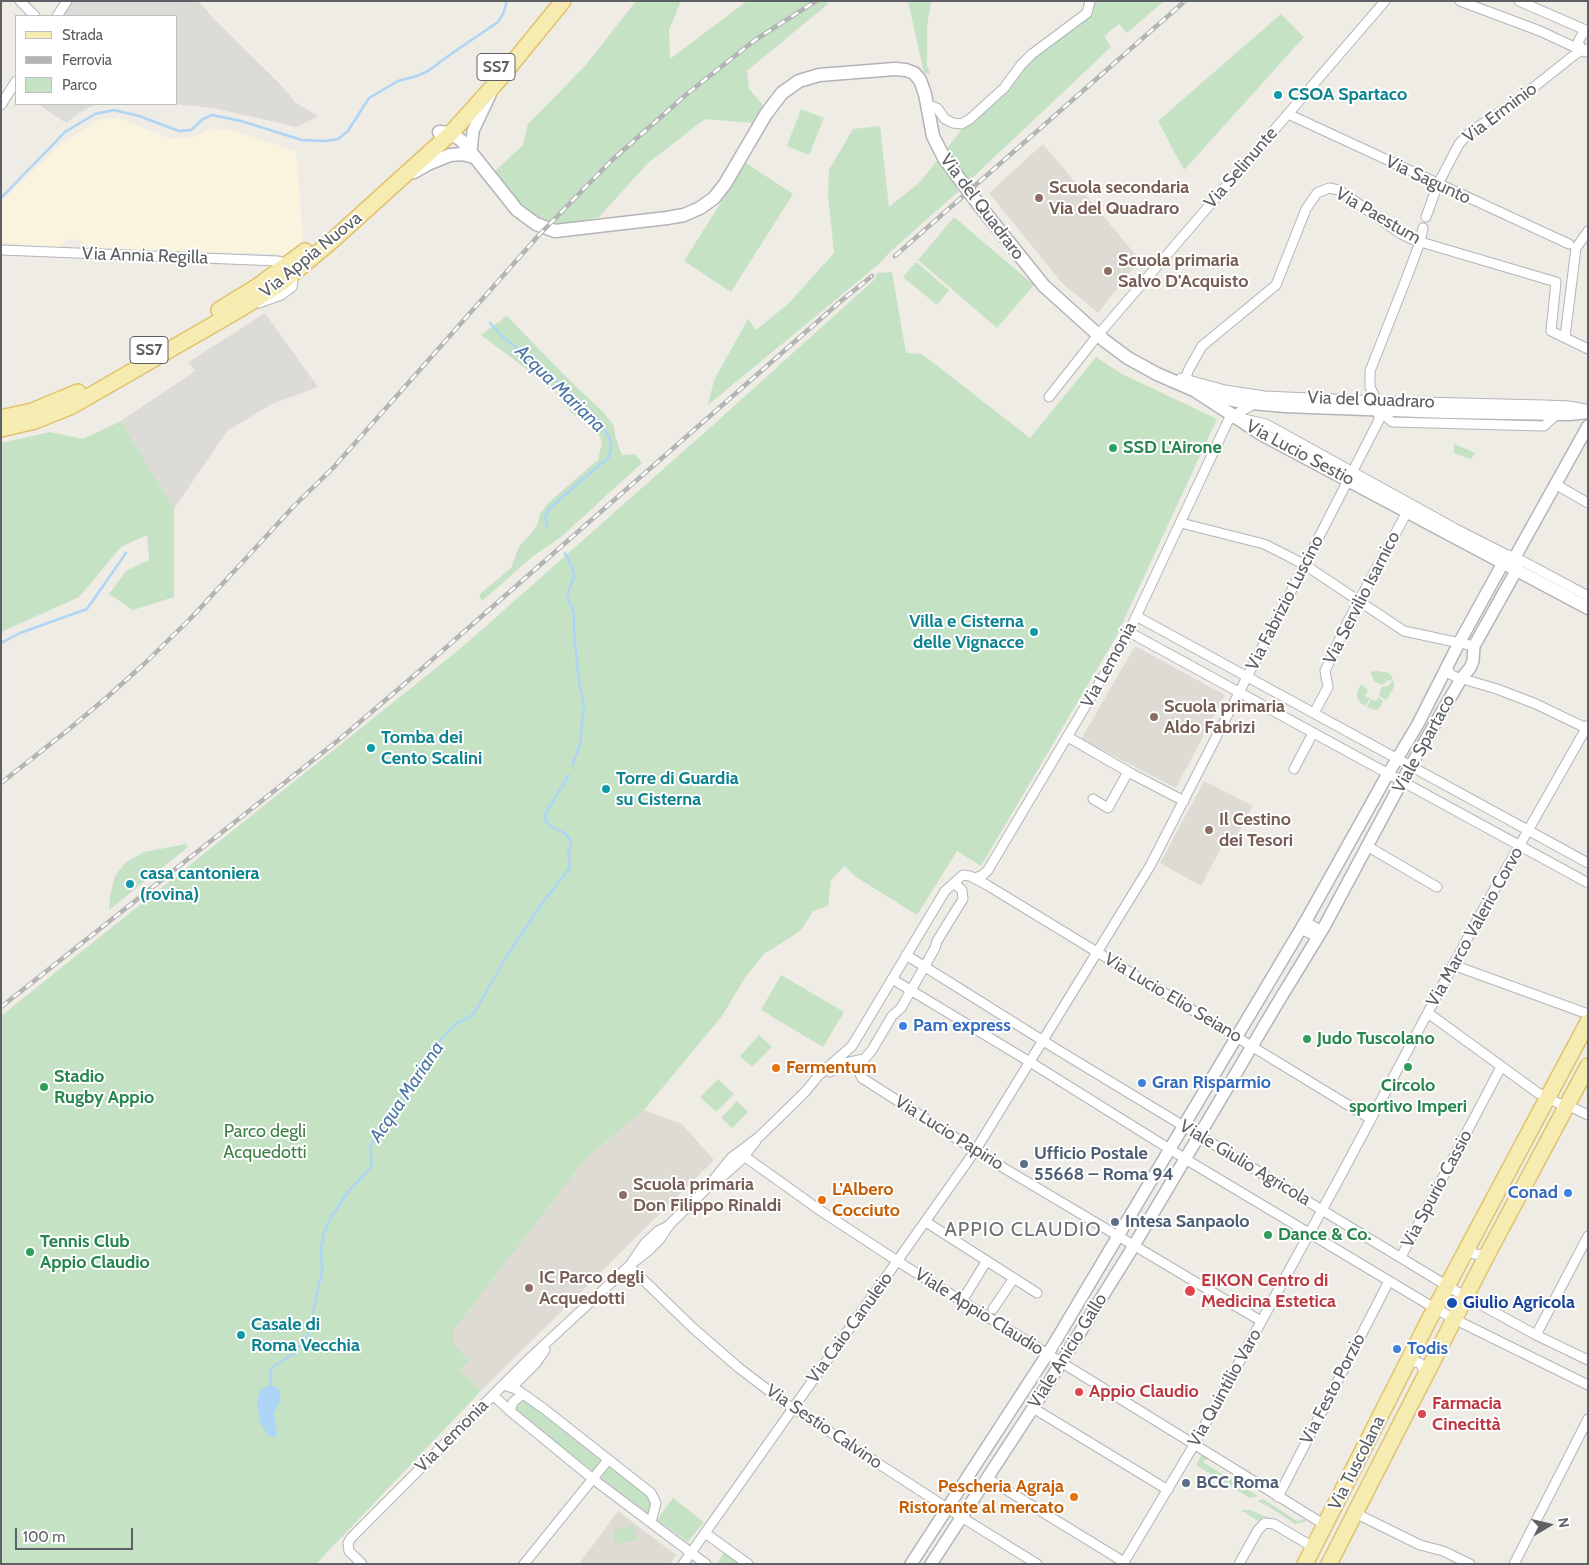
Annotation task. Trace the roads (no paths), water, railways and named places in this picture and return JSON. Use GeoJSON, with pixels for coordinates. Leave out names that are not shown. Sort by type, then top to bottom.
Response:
{"type":"FeatureCollection","features":[{"type":"Feature","properties":{"kind":"main road","name":"Via Appia Nuova"},"geometry":{"type":"LineString","coordinates":[[1,429],[40,420],[72,406],[242,308],[283,282],[291,269],[445,132],[474,94],[552,1]]}},
{"type":"Feature","properties":{"kind":"main road","name":"Via Appia Nuova"},"geometry":{"type":"LineString","coordinates":[[1,418],[32,411],[73,395],[291,269],[390,189],[496,82],[563,1]]}},
{"type":"Feature","properties":{"kind":"main road","name":"Via del Quadraro"},"geometry":{"type":"LineString","coordinates":[[445,132],[462,141],[517,210],[552,231],[672,218],[690,214],[714,198],[725,184],[776,101],[790,87],[805,79],[838,72],[906,70],[917,76],[922,85],[934,136],[944,158],[1044,286],[1098,335],[1128,358],[1157,374],[1237,401],[1255,399],[1446,412],[1486,408],[1557,414],[1588,411]]}},
{"type":"Feature","properties":{"kind":"main road"},"geometry":{"type":"LineString","coordinates":[[390,189],[415,171],[438,159],[456,154],[473,155]]}},
{"type":"Feature","properties":{"kind":"main road","name":"Via del Quadraro"},"geometry":{"type":"LineString","coordinates":[[1188,384],[1233,416]]}},
{"type":"Feature","properties":{"kind":"main road","name":"Via Lucio Sestio"},"geometry":{"type":"LineString","coordinates":[[1233,416],[1263,435],[1344,471],[1407,512],[1496,557],[1516,571],[1588,608]]}},
{"type":"Feature","properties":{"kind":"main road","name":"Via Tuscolana"},"geometry":{"type":"LineString","coordinates":[[1305,1564],[1435,1308],[1588,1022]]}},
{"type":"Feature","properties":{"kind":"main road","name":"Via Tuscolana"},"geometry":{"type":"LineString","coordinates":[[1329,1564],[1487,1255],[1588,1066]]}},
{"type":"Feature","properties":{"kind":"street"},"geometry":{"type":"LineString","coordinates":[[20,1],[34,15]]}},
{"type":"Feature","properties":{"kind":"street"},"geometry":{"type":"LineString","coordinates":[[58,15],[67,1]]}},
{"type":"Feature","properties":{"kind":"street"},"geometry":{"type":"LineString","coordinates":[[928,105],[934,106],[946,119],[953,123],[961,124],[970,119],[1004,88],[1032,54],[1087,13],[1090,1]]}},
{"type":"Feature","properties":{"kind":"street","name":"Via Selinunte"},"geometry":{"type":"LineString","coordinates":[[1049,397],[1098,335],[1384,1]]}},
{"type":"Feature","properties":{"kind":"street"},"geometry":{"type":"LineString","coordinates":[[1460,1],[1540,31],[1586,51]]}},
{"type":"Feature","properties":{"kind":"street"},"geometry":{"type":"LineString","coordinates":[[1520,1],[1588,32]]}},
{"type":"Feature","properties":{"kind":"street"},"geometry":{"type":"LineString","coordinates":[[1586,51],[1578,42],[1583,33],[1588,32]]}},
{"type":"Feature","properties":{"kind":"street","name":"Via Erminio"},"geometry":{"type":"LineString","coordinates":[[1426,217],[1438,184],[1459,144],[1470,132],[1586,51]]}},
{"type":"Feature","properties":{"kind":"street"},"geometry":{"type":"LineString","coordinates":[[473,155],[473,131],[496,82]]}},
{"type":"Feature","properties":{"kind":"street"},"geometry":{"type":"LineString","coordinates":[[1,105],[15,83]]}},
{"type":"Feature","properties":{"kind":"street","name":"Via Sagunto"},"geometry":{"type":"LineString","coordinates":[[1288,114],[1569,244]]}},
{"type":"Feature","properties":{"kind":"street","name":"Via Paestum"},"geometry":{"type":"LineString","coordinates":[[1188,384],[1195,357],[1204,344],[1276,285],[1306,210],[1317,193],[1329,188],[1339,190],[1401,234],[1420,242],[1556,282],[1552,330],[1588,348]]}},
{"type":"Feature","properties":{"kind":"street"},"geometry":{"type":"LineString","coordinates":[[1378,406],[1370,390],[1370,371],[1420,242],[1423,228]]}},
{"type":"Feature","properties":{"kind":"street"},"geometry":{"type":"LineString","coordinates":[[1565,337],[1576,248],[1588,232]]}},
{"type":"Feature","properties":{"kind":"street","name":"Via Annia Regilla"},"geometry":{"type":"LineString","coordinates":[[1,250],[278,261],[291,269]]}},
{"type":"Feature","properties":{"kind":"street"},"geometry":{"type":"LineString","coordinates":[[1233,416],[1255,399]]}},
{"type":"Feature","properties":{"kind":"street"},"geometry":{"type":"LineString","coordinates":[[1446,412],[1457,403]]}},
{"type":"Feature","properties":{"kind":"street","name":"Via del Quadraro"},"geometry":{"type":"LineString","coordinates":[[1378,406],[1457,403],[1486,408],[1569,406],[1588,411]]}},
{"type":"Feature","properties":{"kind":"street","name":"Via del Quadraro"},"geometry":{"type":"LineString","coordinates":[[1378,406],[1392,422],[1544,426],[1557,414]]}},
{"type":"Feature","properties":{"kind":"street","name":"Via Fabrizio Luscino"},"geometry":{"type":"LineString","coordinates":[[1043,1040],[1150,866],[1305,565],[1344,471],[1379,420],[1378,406]]}},
{"type":"Feature","properties":{"kind":"street","name":"Via Lemonia"},"geometry":{"type":"LineString","coordinates":[[805,1092],[819,1075],[852,1046],[945,891],[963,875],[975,878],[987,871],[1129,632],[1228,421],[1233,416]]}},
{"type":"Feature","properties":{"kind":"street"},"geometry":{"type":"LineString","coordinates":[[1516,571],[1515,557],[1588,426]]}},
{"type":"Feature","properties":{"kind":"street","name":"Via Lucio Sestio"},"geometry":{"type":"LineString","coordinates":[[1344,471],[1496,557],[1505,554],[1515,557],[1588,596]]}},
{"type":"Feature","properties":{"kind":"street"},"geometry":{"type":"LineString","coordinates":[[1555,484],[1588,503]]}},
{"type":"Feature","properties":{"kind":"street","name":"Via Servilio Isarnico"},"geometry":{"type":"LineString","coordinates":[[1314,713],[1328,687],[1325,671],[1358,600],[1407,512]]}},
{"type":"Feature","properties":{"kind":"street"},"geometry":{"type":"LineString","coordinates":[[1181,523],[1264,544],[1305,565],[1404,630],[1474,646]]}},
{"type":"Feature","properties":{"kind":"street"},"geometry":{"type":"LineString","coordinates":[[1496,557],[1515,557]]}},
{"type":"Feature","properties":{"kind":"street","name":"Viale Spartaco"},"geometry":{"type":"LineString","coordinates":[[1170,1150],[1303,925],[1430,701],[1459,643],[1496,557]]}},
{"type":"Feature","properties":{"kind":"street","name":"Viale Spartaco"},"geometry":{"type":"LineString","coordinates":[[1199,1135],[1319,934],[1402,781],[1461,679],[1470,668],[1473,660],[1474,646],[1516,571]]}},
{"type":"Feature","properties":{"kind":"street"},"geometry":{"type":"LineString","coordinates":[[1136,616],[1588,863]]}},
{"type":"Feature","properties":{"kind":"street"},"geometry":{"type":"LineString","coordinates":[[1129,632],[1588,883]]}},
{"type":"Feature","properties":{"kind":"street"},"geometry":{"type":"LineString","coordinates":[[1447,667],[1450,674],[1461,679],[1536,704],[1587,728]]}},
{"type":"Feature","properties":{"kind":"street","name":"Via Marco Valerio Corvo"},"geometry":{"type":"LineString","coordinates":[[1322,1209],[1453,965],[1587,728]]}},
{"type":"Feature","properties":{"kind":"street"},"geometry":{"type":"LineString","coordinates":[[1294,769],[1313,732]]}},
{"type":"Feature","properties":{"kind":"street"},"geometry":{"type":"LineString","coordinates":[[1068,736],[1128,772],[1184,801]]}},
{"type":"Feature","properties":{"kind":"street"},"geometry":{"type":"LineString","coordinates":[[1092,798],[1108,808],[1128,772]]}},
{"type":"Feature","properties":{"kind":"street"},"geometry":{"type":"LineString","coordinates":[[1367,846],[1436,887]]}},
{"type":"Feature","properties":{"kind":"street","name":"Via Lucio Elio Seiano"},"geometry":{"type":"LineString","coordinates":[[975,878],[1371,1119]]}},
{"type":"Feature","properties":{"kind":"street"},"geometry":{"type":"LineString","coordinates":[[852,1046],[854,1052],[864,1059],[872,1050],[892,1016],[901,1008],[963,897],[962,890],[955,884]]}},
{"type":"Feature","properties":{"kind":"street"},"geometry":{"type":"LineString","coordinates":[[1303,925],[1319,934]]}},
{"type":"Feature","properties":{"kind":"street","name":"Viale Giulio Agricola"},"geometry":{"type":"LineString","coordinates":[[906,955],[1448,1286]]}},
{"type":"Feature","properties":{"kind":"street"},"geometry":{"type":"LineString","coordinates":[[1453,965],[1588,1014]]}},
{"type":"Feature","properties":{"kind":"street","name":"Viale Giulio Agricola"},"geometry":{"type":"LineString","coordinates":[[892,979],[1030,1062],[1170,1150],[1435,1308]]}},
{"type":"Feature","properties":{"kind":"street"},"geometry":{"type":"LineString","coordinates":[[1428,1013],[1538,1093],[1588,1115]]}},
{"type":"Feature","properties":{"kind":"street","name":"Via Caio Canuleio"},"geometry":{"type":"LineString","coordinates":[[683,1564],[792,1408],[926,1222],[975,1150],[1043,1040]]}},
{"type":"Feature","properties":{"kind":"street","name":"Via Lemonia"},"geometry":{"type":"LineString","coordinates":[[362,1564],[354,1557],[348,1547],[348,1541],[493,1395],[508,1386],[536,1362],[552,1339],[629,1266],[645,1243],[658,1231],[670,1224],[706,1189],[719,1180],[734,1161],[805,1092],[838,1066],[864,1059]]}},
{"type":"Feature","properties":{"kind":"street","name":"Via Lucio Papirio"},"geometry":{"type":"LineString","coordinates":[[864,1059],[860,1063],[859,1069],[863,1079],[975,1150],[1261,1321]]}},
{"type":"Feature","properties":{"kind":"street","name":"Via Spurio Cassio"},"geometry":{"type":"LineString","coordinates":[[1401,1257],[1502,1067]]}},
{"type":"Feature","properties":{"kind":"street","name":"Viale Anicio Gallo"},"geometry":{"type":"LineString","coordinates":[[931,1564],[1033,1408],[1134,1246],[1199,1135]]}},
{"type":"Feature","properties":{"kind":"street","name":"Via Lemonia"},"geometry":{"type":"LineString","coordinates":[[734,1161],[744,1156],[760,1136]]}},
{"type":"Feature","properties":{"kind":"street","name":"Viale Anicio Gallo"},"geometry":{"type":"LineString","coordinates":[[911,1564],[1047,1355],[1170,1150]]}},
{"type":"Feature","properties":{"kind":"street","name":"Viale Appio Claudio"},"geometry":{"type":"LineString","coordinates":[[744,1156],[827,1215],[898,1261],[1047,1355],[1325,1525]]}},
{"type":"Feature","properties":{"kind":"street","name":"Via Quintilio Varo"},"geometry":{"type":"LineString","coordinates":[[1124,1563],[1194,1445],[1322,1209]]}},
{"type":"Feature","properties":{"kind":"street"},"geometry":{"type":"LineString","coordinates":[[926,1222],[1037,1293]]}},
{"type":"Feature","properties":{"kind":"street"},"geometry":{"type":"LineString","coordinates":[[1536,1334],[1588,1236]]}},
{"type":"Feature","properties":{"kind":"street"},"geometry":{"type":"LineString","coordinates":[[1470,1244],[1474,1254],[1487,1255]]}},
{"type":"Feature","properties":{"kind":"street"},"geometry":{"type":"LineString","coordinates":[[962,1301],[986,1262]]}},
{"type":"Feature","properties":{"kind":"street","name":"Via Sestio Calvino"},"geometry":{"type":"LineString","coordinates":[[629,1266],[693,1328],[739,1368],[792,1408],[1037,1564]]}},
{"type":"Feature","properties":{"kind":"street"},"geometry":{"type":"LineString","coordinates":[[993,1310],[1014,1278]]}},
{"type":"Feature","properties":{"kind":"street","name":"Via Festo Porzio"},"geometry":{"type":"LineString","coordinates":[[1278,1497],[1388,1281]]}},
{"type":"Feature","properties":{"kind":"street"},"geometry":{"type":"LineString","coordinates":[[1448,1286],[1588,1360]]}},
{"type":"Feature","properties":{"kind":"street"},"geometry":{"type":"LineString","coordinates":[[1435,1308],[1588,1385]]}},
{"type":"Feature","properties":{"kind":"street"},"geometry":{"type":"LineString","coordinates":[[1408,1363],[1420,1363],[1424,1377]]}},
{"type":"Feature","properties":{"kind":"street"},"geometry":{"type":"LineString","coordinates":[[508,1386],[523,1394],[654,1496],[656,1505],[651,1522]]}},
{"type":"Feature","properties":{"kind":"street"},"geometry":{"type":"LineString","coordinates":[[510,1411],[513,1402],[523,1394]]}},
{"type":"Feature","properties":{"kind":"street"},"geometry":{"type":"LineString","coordinates":[[493,1395],[593,1479],[706,1564]]}},
{"type":"Feature","properties":{"kind":"street"},"geometry":{"type":"LineString","coordinates":[[1033,1408],[1168,1490]]}},
{"type":"Feature","properties":{"kind":"street"},"geometry":{"type":"LineString","coordinates":[[1514,1564],[1588,1419]]}},
{"type":"Feature","properties":{"kind":"street"},"geometry":{"type":"LineString","coordinates":[[524,1564],[608,1460]]}},
{"type":"Feature","properties":{"kind":"street"},"geometry":{"type":"LineString","coordinates":[[987,1478],[1124,1563]]}},
{"type":"Feature","properties":{"kind":"street"},"geometry":{"type":"LineString","coordinates":[[1355,1513],[1420,1545],[1443,1551],[1470,1564]]}},
{"type":"Feature","properties":{"kind":"street"},"geometry":{"type":"LineString","coordinates":[[1238,1564],[1262,1524],[1271,1523],[1313,1547]]}},
{"type":"Feature","properties":{"kind":"street"},"geometry":{"type":"LineString","coordinates":[[705,1533],[748,1564]]}},
{"type":"Feature","properties":{"kind":"water"},"geometry":{"type":"Polygon","coordinates":[[[275,1386],[279,1389],[281,1398],[274,1414],[277,1433],[274,1438],[268,1435],[260,1422],[257,1401],[262,1388],[275,1386]]]}},
{"type":"Feature","properties":{"kind":"waterway"},"geometry":{"type":"LineString","coordinates":[[1,198],[65,132],[95,114],[114,110],[139,116],[179,131],[191,130],[203,119],[212,115],[241,121],[302,140],[325,141],[338,139],[348,131],[369,98],[398,81],[428,71],[498,22],[507,1]]}},
{"type":"Feature","properties":{"kind":"waterway","name":"Acqua Mariana"},"geometry":{"type":"LineString","coordinates":[[490,323],[503,337],[544,369],[599,421],[610,439],[611,451],[608,458],[548,510],[545,517],[547,526]]}},
{"type":"Feature","properties":{"kind":"waterway"},"geometry":{"type":"LineString","coordinates":[[1,643],[20,633],[87,609],[126,553]]}},
{"type":"Feature","properties":{"kind":"waterway","name":"Acqua Mariana"},"geometry":{"type":"LineString","coordinates":[[565,553],[574,572],[568,599],[574,612],[579,682],[584,705],[580,744],[572,766]]}},
{"type":"Feature","properties":{"kind":"waterway","name":"Acqua Mariana"},"geometry":{"type":"LineString","coordinates":[[271,1389],[271,1370],[296,1352],[308,1335],[322,1271],[321,1248],[324,1233],[329,1221],[347,1193],[371,1167],[370,1148],[380,1127],[393,1107],[417,1082],[431,1050],[457,1023],[470,1017],[476,1010],[506,957],[543,902],[568,870],[570,864],[568,853],[571,845],[570,840],[566,834],[545,821],[545,814],[569,775]]}},
{"type":"Feature","properties":{"kind":"railway"},"geometry":{"type":"LineString","coordinates":[[1,783],[106,698],[192,617],[294,506],[333,468],[539,235],[611,161],[688,93],[755,40],[816,1]]}},
{"type":"Feature","properties":{"kind":"railway"},"geometry":{"type":"LineString","coordinates":[[895,256],[1185,1]]}},
{"type":"Feature","properties":{"kind":"railway"},"geometry":{"type":"LineString","coordinates":[[1,1007],[341,738],[872,276]]}},
{"type":"Feature","properties":{"kind":"place","name":"CSOA Spartaco"},"geometry":{"type":"Point","coordinates":[1278,95]}},
{"type":"Feature","properties":{"kind":"place","name":"Scuola secondaria Via del Quadraro"},"geometry":{"type":"Point","coordinates":[1039,198]}},
{"type":"Feature","properties":{"kind":"place","name":"Scuola primaria Salvo D'Acquisto"},"geometry":{"type":"Point","coordinates":[1108,271]}},
{"type":"Feature","properties":{"kind":"place","name":"SSD L'Airone"},"geometry":{"type":"Point","coordinates":[1113,448]}},
{"type":"Feature","properties":{"kind":"place","name":"Villa e Cisterna delle Vignacce"},"geometry":{"type":"Point","coordinates":[1034,632]}},
{"type":"Feature","properties":{"kind":"place","name":"Scuola primaria Aldo Fabrizi"},"geometry":{"type":"Point","coordinates":[1154,717]}},
{"type":"Feature","properties":{"kind":"place","name":"Tomba dei Cento Scalini"},"geometry":{"type":"Point","coordinates":[371,748]}},
{"type":"Feature","properties":{"kind":"place","name":"Torre di Guardia su Cisterna"},"geometry":{"type":"Point","coordinates":[606,789]}},
{"type":"Feature","properties":{"kind":"place","name":"Il Cestino dei Tesori"},"geometry":{"type":"Point","coordinates":[1209,830]}},
{"type":"Feature","properties":{"kind":"place","name":"casa cantoniera (rovina)"},"geometry":{"type":"Point","coordinates":[130,884]}},
{"type":"Feature","properties":{"kind":"place","name":"Pam express"},"geometry":{"type":"Point","coordinates":[903,1026]}},
{"type":"Feature","properties":{"kind":"place","name":"Judo Tuscolano"},"geometry":{"type":"Point","coordinates":[1307,1039]}},
{"type":"Feature","properties":{"kind":"place","name":"Circolo sportivo Imperi"},"geometry":{"type":"Point","coordinates":[1408,1067]}},
{"type":"Feature","properties":{"kind":"place","name":"Fermentum"},"geometry":{"type":"Point","coordinates":[776,1068]}},
{"type":"Feature","properties":{"kind":"place","name":"Gran Risparmio"},"geometry":{"type":"Point","coordinates":[1142,1083]}},
{"type":"Feature","properties":{"kind":"place","name":"Stadio Rugby Appio"},"geometry":{"type":"Point","coordinates":[44,1087]}},
{"type":"Feature","properties":{"kind":"place","name":"Ufficio Postale 55668 – Roma 94"},"geometry":{"type":"Point","coordinates":[1024,1164]}},
{"type":"Feature","properties":{"kind":"place","name":"Conad"},"geometry":{"type":"Point","coordinates":[1568,1193]}},
{"type":"Feature","properties":{"kind":"place","name":"Scuola primaria Don Filippo Rinaldi"},"geometry":{"type":"Point","coordinates":[623,1195]}},
{"type":"Feature","properties":{"kind":"place","name":"L'Albero Cocciuto"},"geometry":{"type":"Point","coordinates":[822,1200]}},
{"type":"Feature","properties":{"kind":"place","name":"Intesa Sanpaolo"},"geometry":{"type":"Point","coordinates":[1115,1222]}},
{"type":"Feature","properties":{"kind":"place","name":"Dance & Co."},"geometry":{"type":"Point","coordinates":[1268,1235]}},
{"type":"Feature","properties":{"kind":"place","name":"Tennis Club Appio Claudio"},"geometry":{"type":"Point","coordinates":[30,1252]}},
{"type":"Feature","properties":{"kind":"place","name":"IC Parco degli Acquedotti"},"geometry":{"type":"Point","coordinates":[529,1288]}},
{"type":"Feature","properties":{"kind":"place","name":"EIKON Centro di Medicina Estetica"},"geometry":{"type":"Point","coordinates":[1190,1291]}},
{"type":"Feature","properties":{"kind":"place","name":"Giulio Agricola"},"geometry":{"type":"Point","coordinates":[1452,1303]}},
{"type":"Feature","properties":{"kind":"place","name":"Casale di Roma Vecchia"},"geometry":{"type":"Point","coordinates":[241,1335]}},
{"type":"Feature","properties":{"kind":"place","name":"Todis"},"geometry":{"type":"Point","coordinates":[1397,1349]}},
{"type":"Feature","properties":{"kind":"place","name":"Appio Claudio"},"geometry":{"type":"Point","coordinates":[1079,1392]}},
{"type":"Feature","properties":{"kind":"place","name":"Farmacia Cinecittà"},"geometry":{"type":"Point","coordinates":[1422,1414]}},
{"type":"Feature","properties":{"kind":"place","name":"BCC Roma"},"geometry":{"type":"Point","coordinates":[1186,1483]}},
{"type":"Feature","properties":{"kind":"place","name":"Pescheria Agraja Ristorante al mercato"},"geometry":{"type":"Point","coordinates":[1074,1497]}},
{"type":"Feature","properties":{"kind":"district","name":"APPIO CLAUDIO"},"geometry":{"type":"Point","coordinates":[1023,1230]}},
{"type":"Feature","properties":{"kind":"park label","name":"Parco degli Acquedotti"},"geometry":{"type":"Point","coordinates":[265,1142]}}]}
